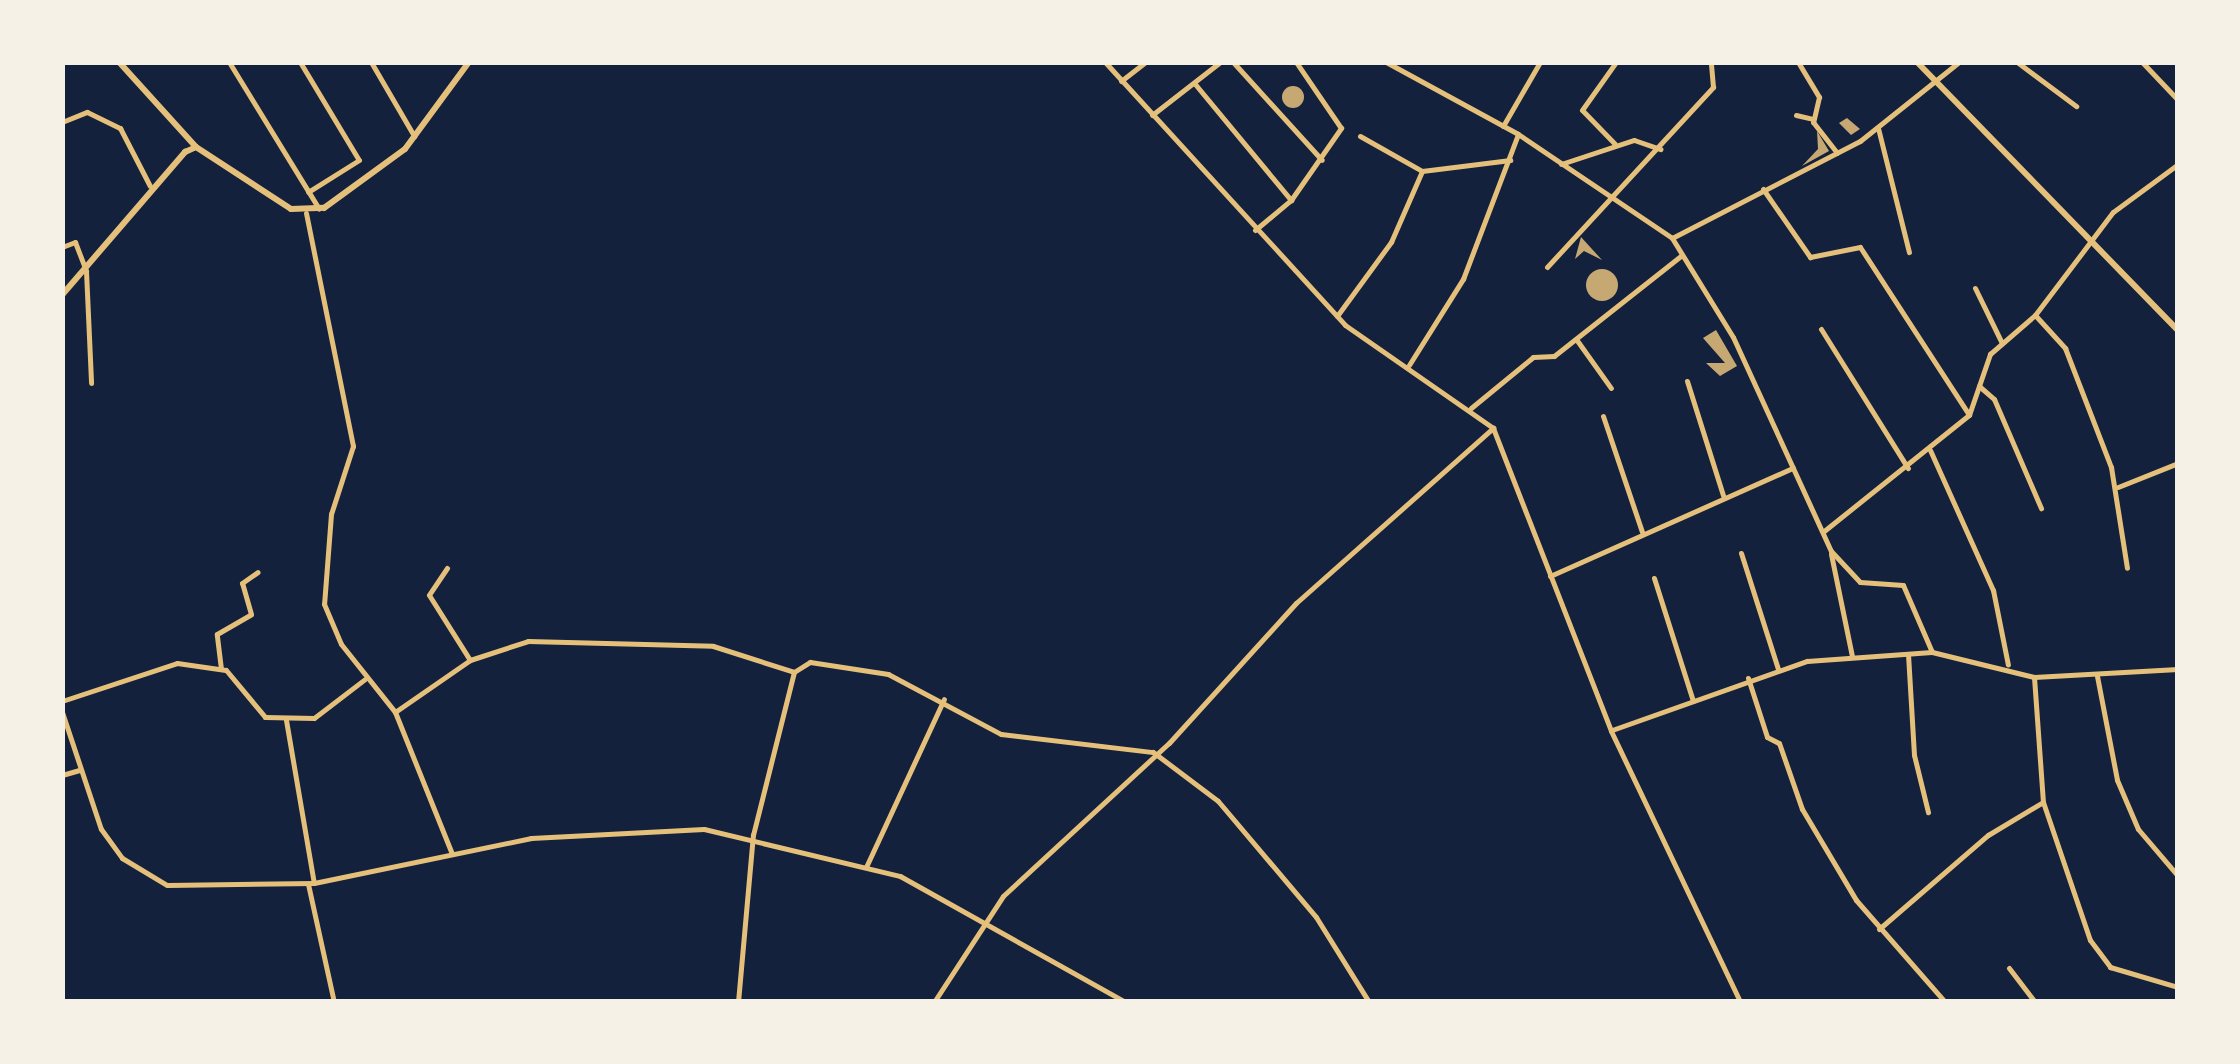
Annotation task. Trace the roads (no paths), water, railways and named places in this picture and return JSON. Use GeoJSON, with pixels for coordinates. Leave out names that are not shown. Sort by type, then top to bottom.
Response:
{"type":"FeatureCollection","features":[{"type":"Feature","properties":{"kind":"main road"},"geometry":{"type":"LineString","coordinates":[[119,62],[196,148],[306,213],[319,210],[416,138],[469,62]]}},
{"type":"Feature","properties":{"kind":"main road"},"geometry":{"type":"LineString","coordinates":[[1918,62],[2178,330]]}},
{"type":"Feature","properties":{"kind":"main road"},"geometry":{"type":"LineString","coordinates":[[62,296],[86,271],[150,186],[196,148]]}},
{"type":"Feature","properties":{"kind":"street"},"geometry":{"type":"LineString","coordinates":[[229,62],[319,210]]}},
{"type":"Feature","properties":{"kind":"street"},"geometry":{"type":"LineString","coordinates":[[300,62],[359,160],[308,192]]}},
{"type":"Feature","properties":{"kind":"street"},"geometry":{"type":"LineString","coordinates":[[371,62],[416,138]]}},
{"type":"Feature","properties":{"kind":"street"},"geometry":{"type":"LineString","coordinates":[[1105,62],[1337,316],[1493,428],[1548,577],[1612,731],[1740,1002]]}},
{"type":"Feature","properties":{"kind":"street"},"geometry":{"type":"LineString","coordinates":[[1121,81],[1145,62]]}},
{"type":"Feature","properties":{"kind":"street"},"geometry":{"type":"LineString","coordinates":[[1152,116],[1220,62]]}},
{"type":"Feature","properties":{"kind":"street"},"geometry":{"type":"LineString","coordinates":[[1233,62],[1322,160]]}},
{"type":"Feature","properties":{"kind":"street"},"geometry":{"type":"LineString","coordinates":[[1255,230],[1292,200],[1322,160],[1341,124],[1296,62]]}},
{"type":"Feature","properties":{"kind":"street"},"geometry":{"type":"LineString","coordinates":[[1386,62],[1518,134],[1672,238],[1733,336],[1824,531],[1852,658]]}},
{"type":"Feature","properties":{"kind":"street"},"geometry":{"type":"LineString","coordinates":[[1503,126],[1540,62]]}},
{"type":"Feature","properties":{"kind":"street"},"geometry":{"type":"LineString","coordinates":[[1614,144],[1582,110],[1616,62]]}},
{"type":"Feature","properties":{"kind":"street"},"geometry":{"type":"LineString","coordinates":[[1547,268],[1614,200],[1714,87],[1711,62]]}},
{"type":"Feature","properties":{"kind":"street"},"geometry":{"type":"LineString","coordinates":[[1798,62],[1820,97],[1813,119]]}},
{"type":"Feature","properties":{"kind":"street"},"geometry":{"type":"LineString","coordinates":[[1672,238],[1837,154],[1939,86],[1959,62]]}},
{"type":"Feature","properties":{"kind":"street"},"geometry":{"type":"LineString","coordinates":[[2017,62],[2076,106]]}},
{"type":"Feature","properties":{"kind":"street"},"geometry":{"type":"LineString","coordinates":[[2142,62],[2178,100]]}},
{"type":"Feature","properties":{"kind":"street"},"geometry":{"type":"LineString","coordinates":[[1195,84],[1292,200]]}},
{"type":"Feature","properties":{"kind":"street"},"geometry":{"type":"LineString","coordinates":[[62,122],[87,112],[120,128],[150,186]]}},
{"type":"Feature","properties":{"kind":"street"},"geometry":{"type":"LineString","coordinates":[[1796,115],[1813,119],[1837,154]]}},
{"type":"Feature","properties":{"kind":"street"},"geometry":{"type":"LineString","coordinates":[[1878,128],[1908,252]]}},
{"type":"Feature","properties":{"kind":"street"},"geometry":{"type":"LineString","coordinates":[[1409,366],[1463,278],[1518,134]]}},
{"type":"Feature","properties":{"kind":"street"},"geometry":{"type":"LineString","coordinates":[[1360,136],[1422,171],[1510,160]]}},
{"type":"Feature","properties":{"kind":"street"},"geometry":{"type":"LineString","coordinates":[[1561,164],[1614,144],[1660,148]]}},
{"type":"Feature","properties":{"kind":"street"},"geometry":{"type":"LineString","coordinates":[[1824,531],[1908,468],[1969,415],[1983,363],[2036,315],[2114,212],[2178,164]]}},
{"type":"Feature","properties":{"kind":"street"},"geometry":{"type":"LineString","coordinates":[[1337,316],[1391,242],[1422,171]]}},
{"type":"Feature","properties":{"kind":"street"},"geometry":{"type":"LineString","coordinates":[[1762,189],[1810,257],[1860,247],[1969,415]]}},
{"type":"Feature","properties":{"kind":"street"},"geometry":{"type":"LineString","coordinates":[[306,213],[353,446],[330,514],[324,604],[366,679],[396,712],[452,855]]}},
{"type":"Feature","properties":{"kind":"street"},"geometry":{"type":"LineString","coordinates":[[62,247],[75,242],[86,271],[92,382]]}},
{"type":"Feature","properties":{"kind":"street"},"geometry":{"type":"LineString","coordinates":[[1470,408],[1533,356],[1554,356],[1682,256]]}},
{"type":"Feature","properties":{"kind":"street"},"geometry":{"type":"LineString","coordinates":[[1975,288],[2002,343]]}},
{"type":"Feature","properties":{"kind":"street"},"geometry":{"type":"LineString","coordinates":[[2036,315],[2065,348],[2118,487],[2127,568]]}},
{"type":"Feature","properties":{"kind":"street"},"geometry":{"type":"LineString","coordinates":[[1821,329],[1908,468]]}},
{"type":"Feature","properties":{"kind":"street"},"geometry":{"type":"LineString","coordinates":[[1576,339],[1611,388]]}},
{"type":"Feature","properties":{"kind":"street"},"geometry":{"type":"LineString","coordinates":[[1687,380],[1723,495]]}},
{"type":"Feature","properties":{"kind":"street"},"geometry":{"type":"LineString","coordinates":[[1979,386],[1994,398],[2041,508]]}},
{"type":"Feature","properties":{"kind":"street"},"geometry":{"type":"LineString","coordinates":[[1603,416],[1642,532]]}},
{"type":"Feature","properties":{"kind":"street"},"geometry":{"type":"LineString","coordinates":[[934,1002],[980,923],[1154,752],[1296,603],[1493,428]]}},
{"type":"Feature","properties":{"kind":"street"},"geometry":{"type":"LineString","coordinates":[[1930,450],[1993,590],[2008,665]]}},
{"type":"Feature","properties":{"kind":"street"},"geometry":{"type":"LineString","coordinates":[[2118,487],[2178,463]]}},
{"type":"Feature","properties":{"kind":"street"},"geometry":{"type":"LineString","coordinates":[[1548,577],[1723,495],[1794,468]]}},
{"type":"Feature","properties":{"kind":"street"},"geometry":{"type":"LineString","coordinates":[[1831,551],[1860,582],[1903,585],[1932,652]]}},
{"type":"Feature","properties":{"kind":"street"},"geometry":{"type":"LineString","coordinates":[[1741,553],[1778,670]]}},
{"type":"Feature","properties":{"kind":"street"},"geometry":{"type":"LineString","coordinates":[[447,568],[429,596],[470,660]]}},
{"type":"Feature","properties":{"kind":"street"},"geometry":{"type":"LineString","coordinates":[[258,572],[242,583],[251,614],[217,634],[221,668],[259,714],[286,720],[321,717],[366,679]]}},
{"type":"Feature","properties":{"kind":"street"},"geometry":{"type":"LineString","coordinates":[[1654,578],[1693,701]]}},
{"type":"Feature","properties":{"kind":"street"},"geometry":{"type":"LineString","coordinates":[[396,712],[470,660],[528,641],[654,641],[713,646],[794,672]]}},
{"type":"Feature","properties":{"kind":"street"},"geometry":{"type":"LineString","coordinates":[[1612,731],[1748,678],[1852,658],[1932,652],[2008,665],[2034,677],[2178,670]]}},
{"type":"Feature","properties":{"kind":"street"},"geometry":{"type":"LineString","coordinates":[[1908,654],[1928,812]]}},
{"type":"Feature","properties":{"kind":"street"},"geometry":{"type":"LineString","coordinates":[[738,1002],[753,836],[794,672],[804,663],[840,664],[944,699],[1001,734],[1154,752],[1218,801],[1316,917],[1369,1002]]}},
{"type":"Feature","properties":{"kind":"street"},"geometry":{"type":"LineString","coordinates":[[62,701],[148,668],[221,668]]}},
{"type":"Feature","properties":{"kind":"street"},"geometry":{"type":"LineString","coordinates":[[2097,676],[2117,780],[2138,829],[2178,876]]}},
{"type":"Feature","properties":{"kind":"street"},"geometry":{"type":"LineString","coordinates":[[2034,677],[2044,802],[2104,962],[2178,987]]}},
{"type":"Feature","properties":{"kind":"street"},"geometry":{"type":"LineString","coordinates":[[1748,678],[1802,809],[1878,928],[1946,1002]]}},
{"type":"Feature","properties":{"kind":"street"},"geometry":{"type":"LineString","coordinates":[[866,866],[944,699]]}},
{"type":"Feature","properties":{"kind":"street"},"geometry":{"type":"LineString","coordinates":[[62,712],[80,770],[112,846],[154,880],[311,883],[632,826],[753,836],[914,882],[980,923],[1125,1002]]}},
{"type":"Feature","properties":{"kind":"street"},"geometry":{"type":"LineString","coordinates":[[286,720],[334,1002]]}},
{"type":"Feature","properties":{"kind":"street"},"geometry":{"type":"LineString","coordinates":[[62,775],[80,770]]}},
{"type":"Feature","properties":{"kind":"street"},"geometry":{"type":"LineString","coordinates":[[1878,928],[1988,835],[2044,802]]}},
{"type":"Feature","properties":{"kind":"street"},"geometry":{"type":"LineString","coordinates":[[2008,968],[2035,1002]]}}]}
